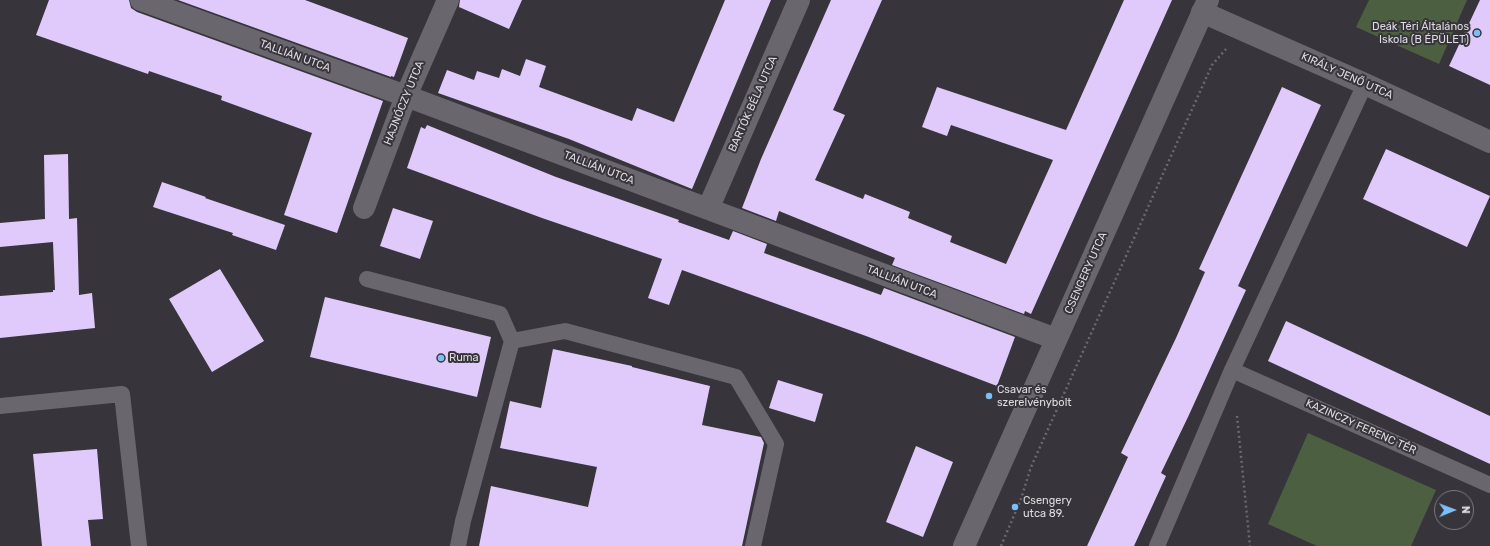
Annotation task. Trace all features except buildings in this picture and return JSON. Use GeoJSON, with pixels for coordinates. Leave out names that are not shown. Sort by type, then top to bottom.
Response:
{"type":"FeatureCollection","features":[{"type":"Feature","properties":{"kind":"street","name":"TALLIÁN UTCA"},"geometry":{"type":"LineString","coordinates":[[141,0],[406,96],[1056,339]]}},
{"type":"Feature","properties":{"kind":"street","name":"HAJNÓCZY UTCA"},"geometry":{"type":"LineString","coordinates":[[364,208],[406,96],[448,0]]}},
{"type":"Feature","properties":{"kind":"street","name":"BARTÓK BÉLA UTCA"},"geometry":{"type":"LineString","coordinates":[[708,209],[799,0]]}},
{"type":"Feature","properties":{"kind":"street","name":"KIRÁLY JENŐ UTCA"},"geometry":{"type":"LineString","coordinates":[[1205,6],[1365,84],[1490,142]]}},
{"type":"Feature","properties":{"kind":"street","name":"CSENGERY UTCA"},"geometry":{"type":"LineString","coordinates":[[964,546],[1205,6]]}},
{"type":"Feature","properties":{"kind":"lane"},"geometry":{"type":"LineString","coordinates":[[1157,546],[1232,370],[1365,84]]}},
{"type":"Feature","properties":{"kind":"lane"},"geometry":{"type":"LineString","coordinates":[[367,279],[500,314],[512,341],[463,521],[458,546]]}},
{"type":"Feature","properties":{"kind":"lane"},"geometry":{"type":"LineString","coordinates":[[512,341],[565,331],[736,378],[776,444],[753,546]]}},
{"type":"Feature","properties":{"kind":"lane","name":"KAZINCZY FERENC TÉR"},"geometry":{"type":"LineString","coordinates":[[1232,370],[1490,485]]}},
{"type":"Feature","properties":{"kind":"lane"},"geometry":{"type":"LineString","coordinates":[[0,406],[122,394],[139,546]]}},
{"type":"Feature","properties":{"kind":"path"},"geometry":{"type":"LineString","coordinates":[[1001,546],[1021,499],[1034,459],[1212,65],[1231,44]]}},
{"type":"Feature","properties":{"kind":"path"},"geometry":{"type":"LineString","coordinates":[[1236,408],[1250,546]]}},
{"type":"Feature","properties":{"kind":"green space"},"geometry":{"type":"Polygon","coordinates":[[[1369,0],[1467,0],[1439,64],[1356,27],[1369,0]]]}},
{"type":"Feature","properties":{"kind":"green space"},"geometry":{"type":"Polygon","coordinates":[[[1308,433],[1436,490],[1434,490],[1434,494],[1411,546],[1317,546],[1268,524],[1308,433]]]}},
{"type":"Feature","properties":{"kind":"place","name":"Deák Téri Általános Iskola (B ÉPÜLET)"},"geometry":{"type":"Point","coordinates":[1477,33]}},
{"type":"Feature","properties":{"kind":"place","name":"Ruma"},"geometry":{"type":"Point","coordinates":[441,358]}},
{"type":"Feature","properties":{"kind":"place","name":"Csavar és szerelvénybolt"},"geometry":{"type":"Point","coordinates":[989,396]}},
{"type":"Feature","properties":{"kind":"place","name":"Csengery utca 89."},"geometry":{"type":"Point","coordinates":[1015,507]}}]}
